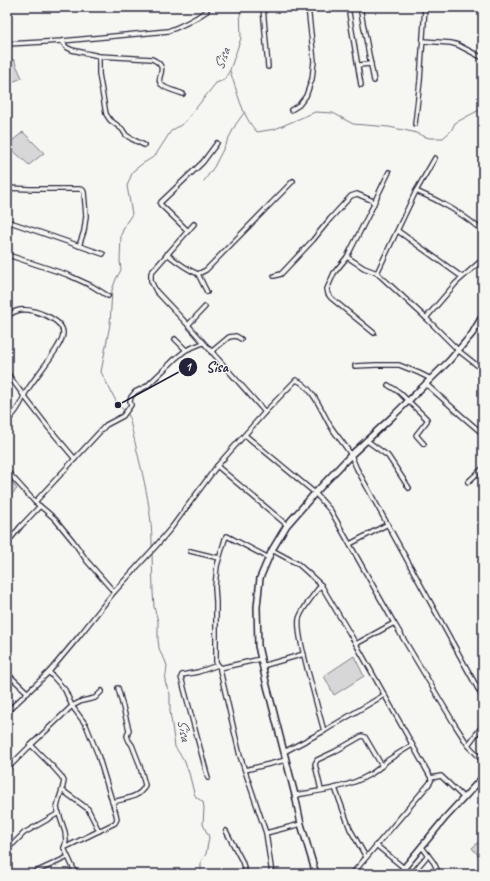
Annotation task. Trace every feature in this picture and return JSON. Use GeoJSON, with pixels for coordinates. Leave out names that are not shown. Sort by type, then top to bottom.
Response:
{"type":"FeatureCollection","features":[{"type":"Feature","properties":{"kind":"street"},"geometry":{"type":"LineString","coordinates":[[263,7],[268,67]]}},
{"type":"Feature","properties":{"kind":"street"},"geometry":{"type":"LineString","coordinates":[[291,110],[299,105],[306,96],[312,79],[314,61],[308,7]]}},
{"type":"Feature","properties":{"kind":"street"},"geometry":{"type":"LineString","coordinates":[[348,7],[362,85]]}},
{"type":"Feature","properties":{"kind":"street"},"geometry":{"type":"LineString","coordinates":[[360,7],[374,81]]}},
{"type":"Feature","properties":{"kind":"street"},"geometry":{"type":"LineString","coordinates":[[415,124],[420,81],[425,7]]}},
{"type":"Feature","properties":{"kind":"street"},"geometry":{"type":"LineString","coordinates":[[7,44],[62,41],[168,31],[185,24],[207,10]]}},
{"type":"Feature","properties":{"kind":"street"},"geometry":{"type":"LineString","coordinates":[[62,41],[72,50],[99,56],[152,59],[158,61],[162,70],[159,81],[160,84],[183,94]]}},
{"type":"Feature","properties":{"kind":"street"},"geometry":{"type":"LineString","coordinates":[[423,41],[451,43],[483,58]]}},
{"type":"Feature","properties":{"kind":"street"},"geometry":{"type":"LineString","coordinates":[[99,56],[99,74],[106,114],[110,120],[132,139],[144,145]]}},
{"type":"Feature","properties":{"kind":"street"},"geometry":{"type":"LineString","coordinates":[[358,65],[370,64]]}},
{"type":"Feature","properties":{"kind":"street"},"geometry":{"type":"LineString","coordinates":[[188,231],[160,204],[203,162],[216,143]]}},
{"type":"Feature","properties":{"kind":"street"},"geometry":{"type":"LineString","coordinates":[[377,273],[416,191],[435,158]]}},
{"type":"Feature","properties":{"kind":"street"},"geometry":{"type":"LineString","coordinates":[[374,333],[331,298],[327,289],[334,273],[347,257],[389,172]]}},
{"type":"Feature","properties":{"kind":"street"},"geometry":{"type":"LineString","coordinates":[[198,274],[206,270],[293,182]]}},
{"type":"Feature","properties":{"kind":"street"},"geometry":{"type":"LineString","coordinates":[[7,188],[83,190],[86,216],[84,231],[79,246]]}},
{"type":"Feature","properties":{"kind":"street"},"geometry":{"type":"LineString","coordinates":[[416,191],[429,196],[464,217],[483,232]]}},
{"type":"Feature","properties":{"kind":"street"},"geometry":{"type":"LineString","coordinates":[[274,276],[281,274],[351,196],[358,194],[374,203]]}},
{"type":"Feature","properties":{"kind":"street"},"geometry":{"type":"LineString","coordinates":[[7,221],[103,254]]}},
{"type":"Feature","properties":{"kind":"street"},"geometry":{"type":"LineString","coordinates":[[194,224],[151,273],[151,280],[156,291],[265,412]]}},
{"type":"Feature","properties":{"kind":"street"},"geometry":{"type":"LineString","coordinates":[[398,231],[462,277]]}},
{"type":"Feature","properties":{"kind":"street"},"geometry":{"type":"LineString","coordinates":[[167,254],[187,269],[198,274],[207,292]]}},
{"type":"Feature","properties":{"kind":"street"},"geometry":{"type":"LineString","coordinates":[[7,255],[68,275],[92,286],[108,296]]}},
{"type":"Feature","properties":{"kind":"street"},"geometry":{"type":"LineString","coordinates":[[347,257],[364,268],[377,273],[459,351],[483,370]]}},
{"type":"Feature","properties":{"kind":"street"},"geometry":{"type":"LineString","coordinates":[[426,318],[462,277],[483,259]]}},
{"type":"Feature","properties":{"kind":"street"},"geometry":{"type":"LineString","coordinates":[[188,325],[205,307]]}},
{"type":"Feature","properties":{"kind":"street"},"geometry":{"type":"LineString","coordinates":[[7,317],[10,313],[21,310],[40,313],[51,318],[62,328],[62,337],[56,349],[37,374],[20,406],[7,421]]}},
{"type":"Feature","properties":{"kind":"street"},"geometry":{"type":"LineString","coordinates":[[316,874],[301,824],[258,646],[257,607],[260,578],[272,550],[287,525],[315,492],[350,455],[459,351],[483,316]]}},
{"type":"Feature","properties":{"kind":"street"},"geometry":{"type":"LineString","coordinates":[[211,352],[229,337],[236,336],[241,339]]}},
{"type":"Feature","properties":{"kind":"street"},"geometry":{"type":"LineString","coordinates":[[175,339],[186,350]]}},
{"type":"Feature","properties":{"kind":"street"},"geometry":{"type":"LineString","coordinates":[[35,502],[106,425],[122,416],[128,410],[131,405],[131,397],[135,392],[147,386],[186,350],[203,343]]}},
{"type":"Feature","properties":{"kind":"street"},"geometry":{"type":"LineString","coordinates":[[355,366],[376,364],[399,365],[419,373],[429,381],[462,416],[483,434]]}},
{"type":"Feature","properties":{"kind":"street"},"geometry":{"type":"LineString","coordinates":[[7,373],[48,427],[75,459]]}},
{"type":"Feature","properties":{"kind":"street"},"geometry":{"type":"LineString","coordinates":[[7,712],[49,672],[114,592],[172,527],[217,466],[296,380],[305,386],[312,395],[350,455],[483,698]]}},
{"type":"Feature","properties":{"kind":"street"},"geometry":{"type":"LineString","coordinates":[[388,385],[399,392],[427,419],[427,421],[416,433],[424,444]]}},
{"type":"Feature","properties":{"kind":"street"},"geometry":{"type":"LineString","coordinates":[[245,435],[315,492],[331,512],[394,623],[468,745],[483,761]]}},
{"type":"Feature","properties":{"kind":"street"},"geometry":{"type":"LineString","coordinates":[[366,440],[388,456],[409,488]]}},
{"type":"Feature","properties":{"kind":"street"},"geometry":{"type":"LineString","coordinates":[[217,466],[287,525]]}},
{"type":"Feature","properties":{"kind":"street"},"geometry":{"type":"LineString","coordinates":[[468,482],[483,468]]}},
{"type":"Feature","properties":{"kind":"street"},"geometry":{"type":"LineString","coordinates":[[7,471],[35,502],[55,519],[87,562],[114,592]]}},
{"type":"Feature","properties":{"kind":"street"},"geometry":{"type":"LineString","coordinates":[[7,543],[40,506]]}},
{"type":"Feature","properties":{"kind":"street"},"geometry":{"type":"LineString","coordinates":[[350,544],[388,524]]}},
{"type":"Feature","properties":{"kind":"street"},"geometry":{"type":"LineString","coordinates":[[269,558],[227,536],[225,537],[217,566],[214,587],[216,602],[216,662],[220,670],[245,770],[266,833],[272,874]]}},
{"type":"Feature","properties":{"kind":"street"},"geometry":{"type":"LineString","coordinates":[[272,550],[298,564],[321,586],[356,644],[431,778],[429,784],[352,874]]}},
{"type":"Feature","properties":{"kind":"street"},"geometry":{"type":"LineString","coordinates":[[190,551],[219,558]]}},
{"type":"Feature","properties":{"kind":"street"},"geometry":{"type":"LineString","coordinates":[[321,586],[299,619],[300,637],[324,731]]}},
{"type":"Feature","properties":{"kind":"street"},"geometry":{"type":"LineString","coordinates":[[356,644],[394,623]]}},
{"type":"Feature","properties":{"kind":"street"},"geometry":{"type":"LineString","coordinates":[[262,666],[304,654]]}},
{"type":"Feature","properties":{"kind":"street"},"geometry":{"type":"LineString","coordinates":[[208,778],[181,677],[182,675],[261,659]]}},
{"type":"Feature","properties":{"kind":"street"},"geometry":{"type":"LineString","coordinates":[[49,672],[65,690],[72,706],[86,725],[98,755],[116,814],[115,823],[64,848]]}},
{"type":"Feature","properties":{"kind":"street"},"geometry":{"type":"LineString","coordinates":[[7,675],[28,693]]}},
{"type":"Feature","properties":{"kind":"street"},"geometry":{"type":"LineString","coordinates":[[112,802],[136,796],[144,789],[145,785],[139,763],[127,736],[129,730],[118,688]]}},
{"type":"Feature","properties":{"kind":"street"},"geometry":{"type":"LineString","coordinates":[[7,769],[30,745],[72,706],[82,701],[95,698],[102,691]]}},
{"type":"Feature","properties":{"kind":"street"},"geometry":{"type":"LineString","coordinates":[[284,752],[324,731],[384,695]]}},
{"type":"Feature","properties":{"kind":"street"},"geometry":{"type":"LineString","coordinates":[[468,745],[483,725]]}},
{"type":"Feature","properties":{"kind":"street"},"geometry":{"type":"LineString","coordinates":[[321,790],[315,762],[362,736],[365,737],[382,766]]}},
{"type":"Feature","properties":{"kind":"street"},"geometry":{"type":"LineString","coordinates":[[30,745],[52,766],[64,781],[58,799],[57,808],[65,832],[66,841],[64,848],[76,874]]}},
{"type":"Feature","properties":{"kind":"street"},"geometry":{"type":"LineString","coordinates":[[295,795],[335,788],[368,776],[412,745]]}},
{"type":"Feature","properties":{"kind":"street"},"geometry":{"type":"LineString","coordinates":[[245,770],[286,760]]}},
{"type":"Feature","properties":{"kind":"street"},"geometry":{"type":"LineString","coordinates":[[431,778],[441,776],[464,798]]}},
{"type":"Feature","properties":{"kind":"street"},"geometry":{"type":"LineString","coordinates":[[399,874],[483,777]]}},
{"type":"Feature","properties":{"kind":"street"},"geometry":{"type":"LineString","coordinates":[[335,788],[350,829],[366,857]]}},
{"type":"Feature","properties":{"kind":"street"},"geometry":{"type":"LineString","coordinates":[[62,790],[88,809],[99,830]]}},
{"type":"Feature","properties":{"kind":"street"},"geometry":{"type":"LineString","coordinates":[[7,848],[24,833],[59,813]]}},
{"type":"Feature","properties":{"kind":"street"},"geometry":{"type":"LineString","coordinates":[[266,833],[301,824]]}},
{"type":"Feature","properties":{"kind":"street"},"geometry":{"type":"LineString","coordinates":[[226,831],[242,861],[246,874]]}},
{"type":"Feature","properties":{"kind":"street"},"geometry":{"type":"LineString","coordinates":[[376,845],[404,868]]}},
{"type":"Feature","properties":{"kind":"street"},"geometry":{"type":"LineString","coordinates":[[422,847],[440,874]]}},
{"type":"Feature","properties":{"kind":"street"},"geometry":{"type":"LineString","coordinates":[[412,874],[428,855]]}},
{"type":"Feature","properties":{"kind":"street"},"geometry":{"type":"LineString","coordinates":[[31,874],[68,857]]}},
{"type":"Feature","properties":{"kind":"shaded area"},"geometry":{"type":"Polygon","coordinates":[[[7,60],[14,60],[22,78],[7,84],[7,60]]]}},
{"type":"Feature","properties":{"kind":"shaded area"},"geometry":{"type":"Polygon","coordinates":[[[23,132],[44,153],[29,165],[7,145],[23,132]]]}},
{"type":"Feature","properties":{"kind":"shaded area"},"geometry":{"type":"Polygon","coordinates":[[[7,475],[17,489],[7,499],[7,475]]]}},
{"type":"Feature","properties":{"kind":"shaded area"},"geometry":{"type":"Polygon","coordinates":[[[354,656],[364,676],[334,695],[324,676],[354,656]]]}},
{"type":"Feature","properties":{"kind":"shaded area"},"geometry":{"type":"Polygon","coordinates":[[[483,838],[483,861],[472,848],[483,838]]]}},
{"type":"Feature","properties":{"kind":"waterway","name":"Sisa"},"geometry":{"type":"LineString","coordinates":[[125,411],[118,405],[101,372],[110,324],[112,290],[121,270],[121,235],[132,214],[127,186],[133,171],[155,156],[171,131],[184,123],[216,83],[224,80],[230,70],[241,38],[240,7]]}},
{"type":"Feature","properties":{"kind":"waterway"},"geometry":{"type":"LineString","coordinates":[[230,71],[240,103],[247,119],[257,132],[275,129],[315,112],[333,113],[353,124],[389,127],[413,132],[429,138],[443,138],[451,131],[455,123],[483,108]]}},
{"type":"Feature","properties":{"kind":"waterway"},"geometry":{"type":"LineString","coordinates":[[204,181],[214,167],[236,124],[244,113]]}},
{"type":"Feature","properties":{"kind":"waterway","name":"Sisa"},"geometry":{"type":"LineString","coordinates":[[127,413],[129,416],[148,498],[152,532],[152,549]]}},
{"type":"Feature","properties":{"kind":"waterway","name":"Sisa"},"geometry":{"type":"LineString","coordinates":[[152,552],[154,607],[158,621],[159,648],[167,666],[165,682],[170,694],[170,711],[175,747],[184,760],[196,797],[203,802],[203,824],[209,838],[206,854],[201,861],[201,870],[203,874]]}},
{"type":"Feature","properties":{"kind":"place","name":"Sisa"},"geometry":{"type":"Point","coordinates":[118,405]}}]}
